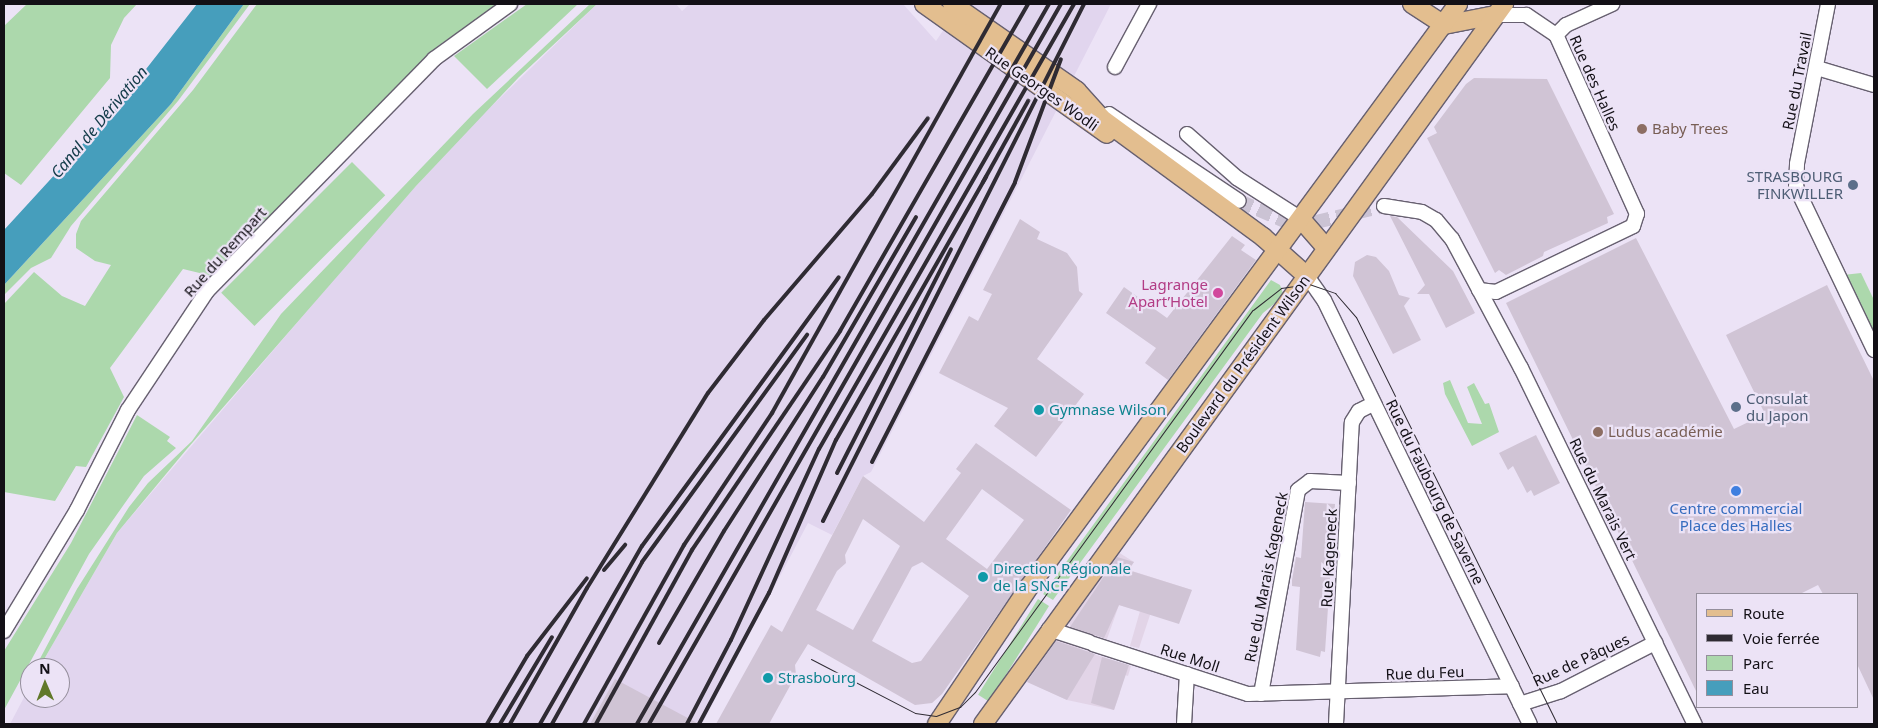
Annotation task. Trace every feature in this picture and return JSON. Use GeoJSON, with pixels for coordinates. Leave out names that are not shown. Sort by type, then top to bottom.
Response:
{"type":"FeatureCollection","features":[{"type":"Feature","properties":{"kind":"main road","name":"Rue Georges Wodli"},"geometry":{"type":"LineString","coordinates":[[924,4],[1142,158],[1165,167]]}},
{"type":"Feature","properties":{"kind":"main road"},"geometry":{"type":"LineString","coordinates":[[952,4],[1077,91],[1101,118],[1278,249],[1307,276]]}},
{"type":"Feature","properties":{"kind":"main road"},"geometry":{"type":"LineString","coordinates":[[1412,4],[1444,25],[1500,10]]}},
{"type":"Feature","properties":{"kind":"main road"},"geometry":{"type":"LineString","coordinates":[[939,720],[1030,588],[1458,4]]}},
{"type":"Feature","properties":{"kind":"main road","name":"Boulevard du Président Wilson"},"geometry":{"type":"LineString","coordinates":[[982,724],[1049,629],[1500,10]]}},
{"type":"Feature","properties":{"kind":"main road"},"geometry":{"type":"LineString","coordinates":[[1301,219],[1326,248]]}},
{"type":"Feature","properties":{"kind":"street","name":"Rue du Rempart"},"geometry":{"type":"LineString","coordinates":[[4,631],[77,510],[123,418],[207,291],[434,59],[510,4]]}},
{"type":"Feature","properties":{"kind":"street"},"geometry":{"type":"LineString","coordinates":[[1115,67],[1149,4]]}},
{"type":"Feature","properties":{"kind":"street"},"geometry":{"type":"LineString","coordinates":[[1556,35],[1566,24],[1612,4]]}},
{"type":"Feature","properties":{"kind":"street","name":"Rue du Travail"},"geometry":{"type":"LineString","coordinates":[[1828,4],[1797,164],[1796,187],[1874,350]]}},
{"type":"Feature","properties":{"kind":"street","name":"Rue des Halles"},"geometry":{"type":"LineString","coordinates":[[1496,292],[1633,226],[1637,214],[1556,35],[1526,15],[1500,10]]}},
{"type":"Feature","properties":{"kind":"street"},"geometry":{"type":"LineString","coordinates":[[1817,68],[1874,85]]}},
{"type":"Feature","properties":{"kind":"street","name":"Rue Georges Wodli"},"geometry":{"type":"LineString","coordinates":[[1077,91],[1239,201]]}},
{"type":"Feature","properties":{"kind":"street"},"geometry":{"type":"LineString","coordinates":[[1187,134],[1237,178],[1301,219]]}},
{"type":"Feature","properties":{"kind":"street","name":"Rue du Marais Vert"},"geometry":{"type":"LineString","coordinates":[[1384,206],[1422,212],[1436,220],[1452,239],[1489,308],[1695,724]]}},
{"type":"Feature","properties":{"kind":"street","name":"Rue du Faubourg de Saverne"},"geometry":{"type":"LineString","coordinates":[[1307,276],[1320,293],[1530,724]]}},
{"type":"Feature","properties":{"kind":"street"},"geometry":{"type":"LineString","coordinates":[[1479,290],[1496,292],[1489,308]]}},
{"type":"Feature","properties":{"kind":"street","name":"Rue Kageneck"},"geometry":{"type":"LineString","coordinates":[[1336,724],[1352,422],[1359,411],[1373,404]]}},
{"type":"Feature","properties":{"kind":"street","name":"Rue du Marais Kageneck"},"geometry":{"type":"LineString","coordinates":[[1261,694],[1298,490],[1310,481],[1349,483]]}},
{"type":"Feature","properties":{"kind":"street","name":"Rue Moll"},"geometry":{"type":"LineString","coordinates":[[1049,629],[1248,694],[1338,692]]}},
{"type":"Feature","properties":{"kind":"street","name":"Rue de Pâques"},"geometry":{"type":"LineString","coordinates":[[1520,704],[1561,691],[1655,643]]}},
{"type":"Feature","properties":{"kind":"street"},"geometry":{"type":"LineString","coordinates":[[1184,724],[1187,674]]}},
{"type":"Feature","properties":{"kind":"street","name":"Rue du Feu"},"geometry":{"type":"LineString","coordinates":[[1338,692],[1512,686]]}},
{"type":"Feature","properties":{"kind":"shaded area"},"geometry":{"type":"Polygon","coordinates":[[[597,4],[676,4],[682,11],[690,4],[903,4],[936,41],[961,4],[1111,4],[871,472],[863,476],[832,535],[808,523],[702,724],[10,724],[20,705],[20,708],[70,708],[70,658],[45,658],[117,533],[385,220],[468,129],[597,4]]]}},
{"type":"Feature","properties":{"kind":"shaded area"},"geometry":{"type":"Polygon","coordinates":[[[1118,552],[1134,562],[1129,570],[1192,590],[1150,615],[1139,648],[1130,646],[1140,611],[1119,605],[1107,639],[1096,636],[1090,653],[1131,666],[1128,676],[1116,672],[1110,689],[1120,693],[1114,710],[1067,700],[1026,681],[1057,638],[1086,651],[1092,635],[1071,628],[1068,620],[1118,552]]]}},
{"type":"Feature","properties":{"kind":"green space"},"geometry":{"type":"Polygon","coordinates":[[[27,4],[137,4],[124,18],[111,45],[110,78],[21,185],[4,173],[4,26],[27,4]]]}},
{"type":"Feature","properties":{"kind":"green space"},"geometry":{"type":"Polygon","coordinates":[[[244,4],[250,4],[178,101],[71,226],[51,258],[31,268],[4,295],[4,285],[171,104],[244,4]]]}},
{"type":"Feature","properties":{"kind":"green space"},"geometry":{"type":"Polygon","coordinates":[[[257,4],[498,4],[438,46],[212,276],[183,269],[110,368],[124,397],[86,467],[76,466],[55,501],[4,492],[4,304],[34,272],[62,296],[85,306],[111,265],[95,261],[76,248],[76,234],[81,221],[193,90],[257,4]]]}},
{"type":"Feature","properties":{"kind":"green space"},"geometry":{"type":"Polygon","coordinates":[[[527,4],[578,4],[487,89],[454,56],[527,4]]]}},
{"type":"Feature","properties":{"kind":"green space"},"geometry":{"type":"Polygon","coordinates":[[[590,4],[597,4],[519,77],[416,186],[186,450],[117,533],[45,658],[40,658],[77,589],[129,507],[148,483],[192,441],[281,314],[473,114],[590,4]]]}},
{"type":"Feature","properties":{"kind":"green space"},"geometry":{"type":"Polygon","coordinates":[[[352,162],[385,195],[254,326],[221,293],[352,162]]]}},
{"type":"Feature","properties":{"kind":"green space"},"geometry":{"type":"Polygon","coordinates":[[[1861,273],[1874,300],[1874,338],[1843,275],[1861,273]]]}},
{"type":"Feature","properties":{"kind":"green space"},"geometry":{"type":"Polygon","coordinates":[[[1271,280],[1280,285],[1284,296],[1263,313],[1053,600],[1043,594],[1271,280]]]}},
{"type":"Feature","properties":{"kind":"green space"},"geometry":{"type":"Polygon","coordinates":[[[1450,380],[1468,423],[1482,424],[1467,387],[1474,383],[1485,404],[1489,403],[1499,432],[1472,446],[1445,394],[1443,383],[1450,380]]]}},
{"type":"Feature","properties":{"kind":"green space"},"geometry":{"type":"Polygon","coordinates":[[[137,415],[170,437],[167,441],[176,448],[144,476],[89,554],[32,658],[20,658],[20,681],[4,710],[4,651],[71,543],[137,415]]]}},
{"type":"Feature","properties":{"kind":"green space"},"geometry":{"type":"Polygon","coordinates":[[[1038,599],[1049,606],[989,702],[978,695],[1038,599]]]}},
{"type":"Feature","properties":{"kind":"water"},"geometry":{"type":"Polygon","coordinates":[[[197,4],[244,4],[171,104],[4,285],[4,230],[114,110],[197,4]]]}},
{"type":"Feature","properties":{"kind":"building"},"geometry":{"type":"Polygon","coordinates":[[[1474,78],[1547,79],[1614,214],[1607,217],[1608,223],[1544,252],[1543,256],[1506,275],[1499,270],[1495,273],[1427,138],[1437,133],[1434,127],[1466,84],[1474,78]]]}},
{"type":"Feature","properties":{"kind":"building"},"geometry":{"type":"Polygon","coordinates":[[[1390,216],[1397,217],[1453,271],[1475,313],[1446,328],[1429,294],[1417,294],[1425,285],[1390,216]]]}},
{"type":"Feature","properties":{"kind":"building"},"geometry":{"type":"Polygon","coordinates":[[[1020,219],[1040,232],[1037,239],[1067,253],[1077,267],[1079,291],[1083,294],[1037,359],[1084,394],[1036,457],[994,426],[1008,408],[939,373],[969,316],[978,321],[992,294],[983,290],[1020,219]]]}},
{"type":"Feature","properties":{"kind":"building"},"geometry":{"type":"Polygon","coordinates":[[[1232,236],[1245,245],[1241,250],[1256,260],[1168,380],[1145,363],[1156,348],[1106,313],[1124,287],[1167,318],[1232,236]]]}},
{"type":"Feature","properties":{"kind":"building","name":"Centre commercial Place des Halles"},"geometry":{"type":"Polygon","coordinates":[[[1636,238],[1734,429],[1765,414],[1726,335],[1827,285],[1874,381],[1874,700],[1858,666],[1858,593],[1822,593],[1818,585],[1802,593],[1696,593],[1696,691],[1506,303],[1636,238]]]}},
{"type":"Feature","properties":{"kind":"building"},"geometry":{"type":"Polygon","coordinates":[[[1367,255],[1376,257],[1389,271],[1399,295],[1410,298],[1404,306],[1421,340],[1393,354],[1353,276],[1355,262],[1367,255]]]}},
{"type":"Feature","properties":{"kind":"building"},"geometry":{"type":"Polygon","coordinates":[[[1536,435],[1560,483],[1534,496],[1531,490],[1527,493],[1513,466],[1508,470],[1499,453],[1536,435]]]}},
{"type":"Feature","properties":{"kind":"building","name":"Direction Régionale de la SNCF"},"geometry":{"type":"Polygon","coordinates":[[[976,443],[1071,510],[942,694],[932,703],[915,705],[808,644],[795,665],[796,675],[769,724],[716,724],[771,625],[782,632],[863,476],[924,522],[961,473],[956,469],[976,443]],[[982,489],[946,539],[987,569],[1024,520],[982,489]],[[863,519],[845,555],[846,563],[837,571],[816,610],[853,630],[900,546],[863,519]],[[922,562],[912,567],[872,641],[912,663],[921,661],[969,596],[922,562]]]}},
{"type":"Feature","properties":{"kind":"building"},"geometry":{"type":"Polygon","coordinates":[[[1305,502],[1335,504],[1325,652],[1321,651],[1320,657],[1296,650],[1300,587],[1292,586],[1292,580],[1296,557],[1301,558],[1305,502]]]}},
{"type":"Feature","properties":{"kind":"building"},"geometry":{"type":"Polygon","coordinates":[[[1117,557],[1134,562],[1128,570],[1192,590],[1179,624],[1119,605],[1104,638],[1070,627],[1117,557]]]}},
{"type":"Feature","properties":{"kind":"building"},"geometry":{"type":"Polygon","coordinates":[[[1056,641],[1095,654],[1067,700],[1027,682],[1056,641]]]}},
{"type":"Feature","properties":{"kind":"building"},"geometry":{"type":"Polygon","coordinates":[[[1102,657],[1129,665],[1114,710],[1091,703],[1102,657]]]}},
{"type":"Feature","properties":{"kind":"building"},"geometry":{"type":"Polygon","coordinates":[[[615,679],[669,708],[699,724],[590,724],[615,679]]]}},
{"type":"Feature","properties":{"kind":"tunnel"},"geometry":{"type":"LineString","coordinates":[[1239,201],[1287,222],[1316,222],[1384,206]]}},
{"type":"Feature","properties":{"kind":"tram line"},"geometry":{"type":"LineString","coordinates":[[811,659],[915,713],[936,716],[960,707],[975,692],[1253,310],[1281,288],[1309,284],[1335,293],[1356,317],[1557,724]]}},
{"type":"Feature","properties":{"kind":"railway"},"geometry":{"type":"LineString","coordinates":[[584,724],[684,545],[772,413],[1001,4]]}},
{"type":"Feature","properties":{"kind":"railway"},"geometry":{"type":"LineString","coordinates":[[596,724],[692,550],[840,331],[1028,4]]}},
{"type":"Feature","properties":{"kind":"railway"},"geometry":{"type":"LineString","coordinates":[[637,724],[1049,4]]}},
{"type":"Feature","properties":{"kind":"railway"},"geometry":{"type":"LineString","coordinates":[[649,724],[1061,4]]}},
{"type":"Feature","properties":{"kind":"railway"},"geometry":{"type":"LineString","coordinates":[[687,724],[731,640],[819,449],[1074,4]]}},
{"type":"Feature","properties":{"kind":"railway"},"geometry":{"type":"LineString","coordinates":[[823,521],[1084,4]]}},
{"type":"Feature","properties":{"kind":"railway"},"geometry":{"type":"LineString","coordinates":[[872,462],[1015,182],[1061,59]]}},
{"type":"Feature","properties":{"kind":"railway"},"geometry":{"type":"LineString","coordinates":[[983,182],[1028,101]]}},
{"type":"Feature","properties":{"kind":"railway"},"geometry":{"type":"LineString","coordinates":[[510,724],[587,588],[708,393],[764,320],[872,194],[928,118]]}},
{"type":"Feature","properties":{"kind":"railway"},"geometry":{"type":"LineString","coordinates":[[699,724],[769,593],[836,440],[986,177]]}},
{"type":"Feature","properties":{"kind":"railway"},"geometry":{"type":"LineString","coordinates":[[659,643],[724,531],[823,377],[916,217]]}},
{"type":"Feature","properties":{"kind":"railway"},"geometry":{"type":"LineString","coordinates":[[837,473],[951,249]]}},
{"type":"Feature","properties":{"kind":"railway"},"geometry":{"type":"LineString","coordinates":[[540,724],[642,546],[839,277]]}},
{"type":"Feature","properties":{"kind":"railway"},"geometry":{"type":"LineString","coordinates":[[552,724],[642,562],[807,335]]}},
{"type":"Feature","properties":{"kind":"railway"},"geometry":{"type":"LineString","coordinates":[[604,570],[625,545]]}},
{"type":"Feature","properties":{"kind":"railway"},"geometry":{"type":"LineString","coordinates":[[487,724],[527,656],[587,578]]}},
{"type":"Feature","properties":{"kind":"railway"},"geometry":{"type":"LineString","coordinates":[[500,724],[552,637]]}},
{"type":"Feature","properties":{"kind":"place","name":"Baby Trees"},"geometry":{"type":"Point","coordinates":[1642,129]}},
{"type":"Feature","properties":{"kind":"place","name":"STRASBOURG FINKWILLER"},"geometry":{"type":"Point","coordinates":[1853,185]}},
{"type":"Feature","properties":{"kind":"place","name":"Lagrange Apart’Hotel"},"geometry":{"type":"Point","coordinates":[1218,293]}},
{"type":"Feature","properties":{"kind":"place","name":"Consulat du Japon"},"geometry":{"type":"Point","coordinates":[1736,407]}},
{"type":"Feature","properties":{"kind":"place","name":"Gymnase Wilson"},"geometry":{"type":"Point","coordinates":[1039,410]}},
{"type":"Feature","properties":{"kind":"place","name":"Ludus académie"},"geometry":{"type":"Point","coordinates":[1598,432]}},
{"type":"Feature","properties":{"kind":"place","name":"Centre commercial Place des Halles"},"geometry":{"type":"Point","coordinates":[1736,491]}},
{"type":"Feature","properties":{"kind":"place","name":"Direction Régionale de la SNCF"},"geometry":{"type":"Point","coordinates":[983,577]}},
{"type":"Feature","properties":{"kind":"place","name":"Strasbourg"},"geometry":{"type":"Point","coordinates":[768,678]}},
{"type":"Feature","properties":{"kind":"water label","name":"Canal de Dérivation"},"geometry":{"type":"Point","coordinates":[99,122]}}]}
